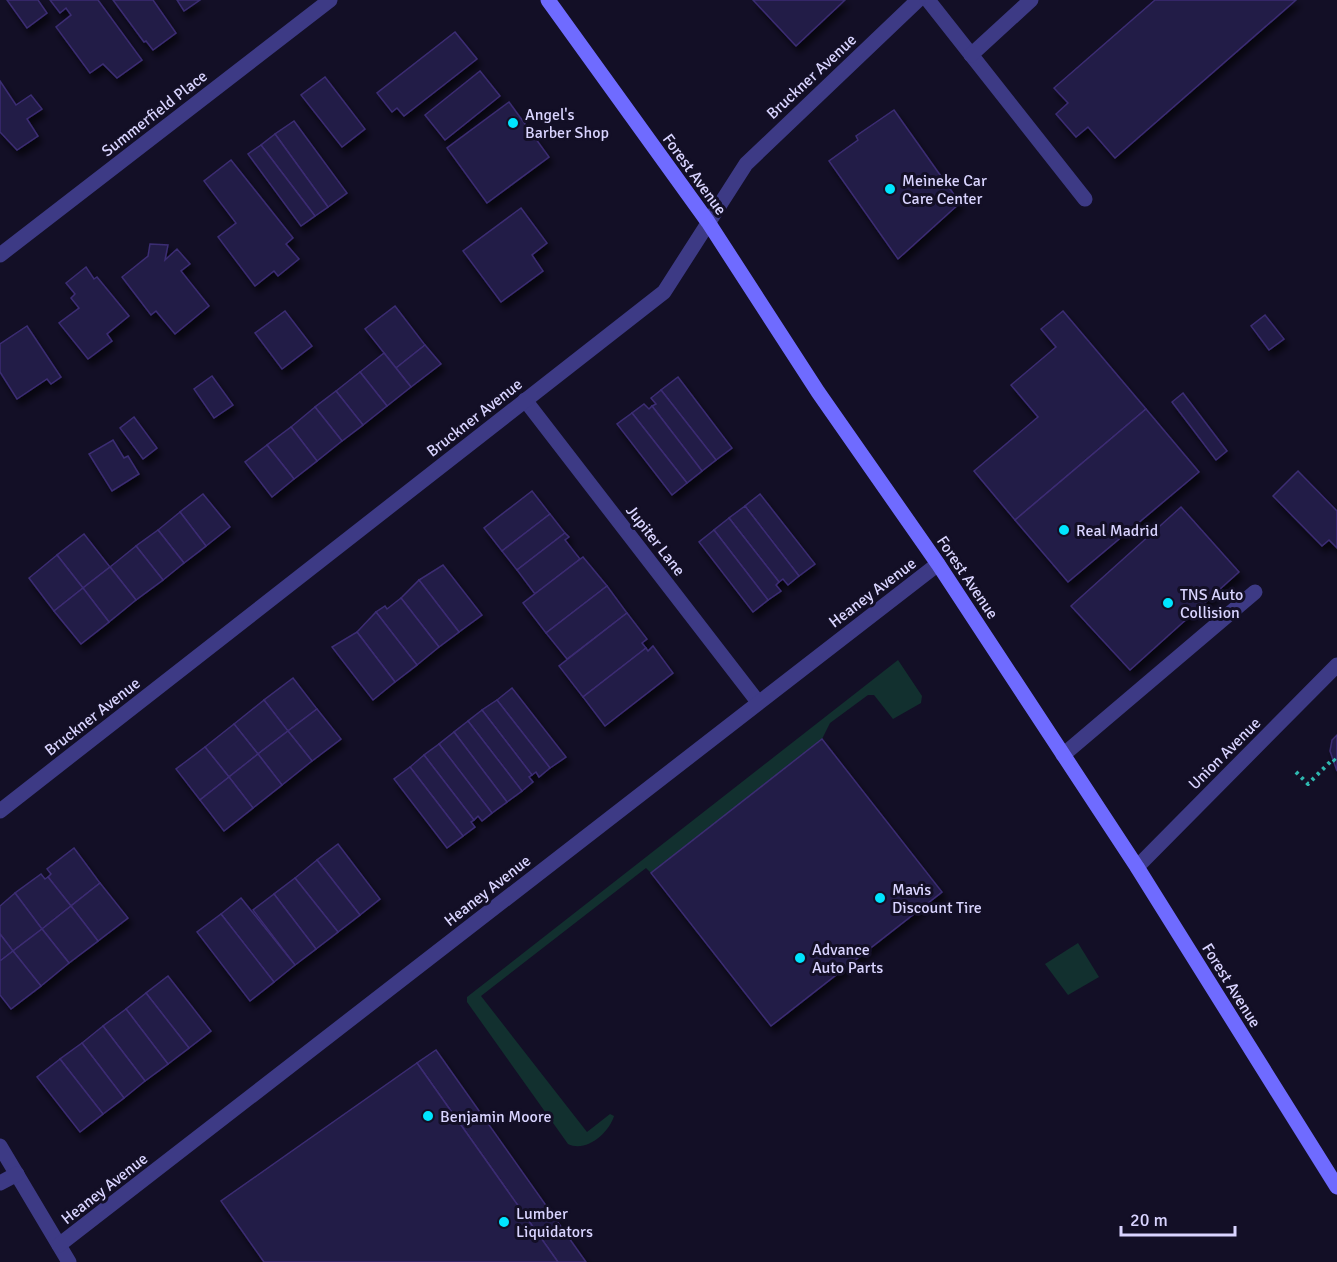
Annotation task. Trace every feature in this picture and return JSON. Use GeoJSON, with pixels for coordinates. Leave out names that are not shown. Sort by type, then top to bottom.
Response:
{"type":"FeatureCollection","features":[{"type":"Feature","properties":{"kind":"main road","name":"Forest Avenue"},"geometry":{"type":"LineString","coordinates":[[548,0],[708,222],[818,392],[938,564],[1137,867],[1337,1187]]}},
{"type":"Feature","properties":{"kind":"street","name":"Summerfield Place"},"geometry":{"type":"LineString","coordinates":[[0,255],[330,0]]}},
{"type":"Feature","properties":{"kind":"street","name":"Bruckner Avenue"},"geometry":{"type":"LineString","coordinates":[[0,811],[664,292],[746,164],[760,148],[918,0]]}},
{"type":"Feature","properties":{"kind":"street"},"geometry":{"type":"LineString","coordinates":[[928,0],[1085,199]]}},
{"type":"Feature","properties":{"kind":"street"},"geometry":{"type":"LineString","coordinates":[[971,55],[1031,0]]}},
{"type":"Feature","properties":{"kind":"street","name":"Jupiter Lane"},"geometry":{"type":"LineString","coordinates":[[525,400],[758,702]]}},
{"type":"Feature","properties":{"kind":"street","name":"Heaney Avenue"},"geometry":{"type":"LineString","coordinates":[[59,1245],[938,564]]}},
{"type":"Feature","properties":{"kind":"street"},"geometry":{"type":"LineString","coordinates":[[1064,755],[1255,592]]}},
{"type":"Feature","properties":{"kind":"street","name":"Union Avenue"},"geometry":{"type":"LineString","coordinates":[[1137,867],[1337,666]]}},
{"type":"Feature","properties":{"kind":"street"},"geometry":{"type":"LineString","coordinates":[[0,1146],[69,1262]]}},
{"type":"Feature","properties":{"kind":"street"},"geometry":{"type":"LineString","coordinates":[[0,1183],[17,1174]]}},
{"type":"Feature","properties":{"kind":"path"},"geometry":{"type":"LineString","coordinates":[[1296,772],[1308,784],[1333,759],[1337,763]]}},
{"type":"Feature","properties":{"kind":"green space"},"geometry":{"type":"Polygon","coordinates":[[[898,660],[922,696],[921,703],[893,719],[874,695],[868,695],[830,723],[822,739],[651,873],[646,868],[481,996],[587,1132],[610,1114],[614,1116],[607,1129],[596,1140],[582,1146],[568,1144],[467,1002],[467,997],[898,660]]]}},
{"type":"Feature","properties":{"kind":"green space"},"geometry":{"type":"Polygon","coordinates":[[[1078,943],[1099,977],[1068,995],[1045,964],[1078,943]]]}},
{"type":"Feature","properties":{"kind":"building"},"geometry":{"type":"Polygon","coordinates":[[[7,0],[38,0],[47,13],[27,28],[7,0]]]}},
{"type":"Feature","properties":{"kind":"building"},"geometry":{"type":"Polygon","coordinates":[[[50,0],[98,0],[142,60],[117,78],[103,64],[90,73],[56,27],[71,15],[66,8],[60,13],[50,0]]]}},
{"type":"Feature","properties":{"kind":"building"},"geometry":{"type":"Polygon","coordinates":[[[113,0],[153,0],[176,33],[153,50],[146,41],[144,42],[113,0]]]}},
{"type":"Feature","properties":{"kind":"building"},"geometry":{"type":"Polygon","coordinates":[[[177,0],[200,0],[184,11],[177,0]]]}},
{"type":"Feature","properties":{"kind":"building"},"geometry":{"type":"Polygon","coordinates":[[[753,0],[845,0],[796,46],[753,0]]]}},
{"type":"Feature","properties":{"kind":"building"},"geometry":{"type":"Polygon","coordinates":[[[1155,0],[1296,0],[1115,158],[1088,127],[1076,137],[1056,114],[1068,103],[1054,88],[1155,0]]]}},
{"type":"Feature","properties":{"kind":"building"},"geometry":{"type":"Polygon","coordinates":[[[455,32],[477,59],[404,116],[397,108],[392,112],[377,93],[455,32]]]}},
{"type":"Feature","properties":{"kind":"building"},"geometry":{"type":"Polygon","coordinates":[[[480,71],[500,96],[445,140],[425,115],[480,71]]]}},
{"type":"Feature","properties":{"kind":"building"},"geometry":{"type":"Polygon","coordinates":[[[325,77],[365,129],[342,147],[301,95],[325,77]]]}},
{"type":"Feature","properties":{"kind":"building"},"geometry":{"type":"Polygon","coordinates":[[[0,81],[16,105],[31,95],[42,109],[27,119],[38,136],[17,150],[0,132],[0,81]]]}},
{"type":"Feature","properties":{"kind":"building"},"geometry":{"type":"Polygon","coordinates":[[[509,102],[549,157],[487,203],[447,148],[509,102]]]}},
{"type":"Feature","properties":{"kind":"building"},"geometry":{"type":"Polygon","coordinates":[[[894,110],[960,203],[898,259],[829,161],[858,140],[856,136],[894,110]]]}},
{"type":"Feature","properties":{"kind":"building"},"geometry":{"type":"Polygon","coordinates":[[[294,121],[347,193],[328,207],[275,134],[294,121]]]}},
{"type":"Feature","properties":{"kind":"building"},"geometry":{"type":"Polygon","coordinates":[[[275,134],[328,207],[315,216],[261,145],[275,134]]]}},
{"type":"Feature","properties":{"kind":"building"},"geometry":{"type":"Polygon","coordinates":[[[261,145],[315,216],[301,226],[248,154],[261,145]]]}},
{"type":"Feature","properties":{"kind":"building"},"geometry":{"type":"Polygon","coordinates":[[[231,160],[293,238],[286,244],[299,259],[278,276],[274,271],[255,286],[218,237],[236,223],[204,181],[231,160]]]}},
{"type":"Feature","properties":{"kind":"building"},"geometry":{"type":"Polygon","coordinates":[[[521,208],[547,243],[532,255],[543,271],[501,302],[463,251],[521,208]]]}},
{"type":"Feature","properties":{"kind":"building"},"geometry":{"type":"Polygon","coordinates":[[[150,244],[168,245],[165,260],[177,249],[190,264],[181,271],[209,306],[175,334],[156,311],[151,315],[122,277],[148,256],[150,244]]]}},
{"type":"Feature","properties":{"kind":"building"},"geometry":{"type":"Polygon","coordinates":[[[86,267],[94,279],[97,277],[129,316],[107,334],[112,341],[88,359],[59,323],[79,308],[71,298],[75,294],[66,283],[86,267]]]}},
{"type":"Feature","properties":{"kind":"building"},"geometry":{"type":"Polygon","coordinates":[[[395,306],[425,345],[396,368],[365,329],[395,306]]]}},
{"type":"Feature","properties":{"kind":"building"},"geometry":{"type":"Polygon","coordinates":[[[285,311],[312,346],[282,369],[255,333],[285,311]]]}},
{"type":"Feature","properties":{"kind":"building"},"geometry":{"type":"Polygon","coordinates":[[[1063,311],[1146,409],[1015,520],[974,471],[1038,417],[1011,385],[1056,347],[1041,329],[1063,311]]]}},
{"type":"Feature","properties":{"kind":"building"},"geometry":{"type":"Polygon","coordinates":[[[1265,315],[1284,339],[1269,350],[1251,326],[1265,315]]]}},
{"type":"Feature","properties":{"kind":"building"},"geometry":{"type":"Polygon","coordinates":[[[27,326],[61,377],[51,384],[47,379],[17,399],[0,372],[0,344],[27,326]]]}},
{"type":"Feature","properties":{"kind":"building"},"geometry":{"type":"Polygon","coordinates":[[[425,345],[441,364],[411,387],[396,368],[425,345]]]}},
{"type":"Feature","properties":{"kind":"building"},"geometry":{"type":"Polygon","coordinates":[[[384,353],[411,387],[387,406],[360,372],[384,353]]]}},
{"type":"Feature","properties":{"kind":"building"},"geometry":{"type":"Polygon","coordinates":[[[360,372],[387,406],[363,425],[336,391],[360,372]]]}},
{"type":"Feature","properties":{"kind":"building"},"geometry":{"type":"Polygon","coordinates":[[[212,376],[233,405],[214,418],[194,389],[212,376]]]}},
{"type":"Feature","properties":{"kind":"building"},"geometry":{"type":"Polygon","coordinates":[[[678,377],[732,448],[716,460],[661,390],[678,377]]]}},
{"type":"Feature","properties":{"kind":"building"},"geometry":{"type":"Polygon","coordinates":[[[661,390],[716,460],[702,471],[652,406],[656,404],[651,398],[661,390]]]}},
{"type":"Feature","properties":{"kind":"building"},"geometry":{"type":"Polygon","coordinates":[[[336,391],[363,425],[342,441],[315,407],[336,391]]]}},
{"type":"Feature","properties":{"kind":"building"},"geometry":{"type":"Polygon","coordinates":[[[1183,393],[1227,451],[1216,460],[1172,402],[1183,393]]]}},
{"type":"Feature","properties":{"kind":"building"},"geometry":{"type":"Polygon","coordinates":[[[644,404],[649,409],[652,406],[702,471],[687,483],[632,413],[644,404]]]}},
{"type":"Feature","properties":{"kind":"building"},"geometry":{"type":"Polygon","coordinates":[[[315,407],[342,441],[317,461],[291,427],[315,407]]]}},
{"type":"Feature","properties":{"kind":"building"},"geometry":{"type":"Polygon","coordinates":[[[1146,409],[1199,472],[1068,582],[1015,520],[1146,409]]]}},
{"type":"Feature","properties":{"kind":"building"},"geometry":{"type":"Polygon","coordinates":[[[632,413],[687,483],[672,495],[617,424],[632,413]]]}},
{"type":"Feature","properties":{"kind":"building"},"geometry":{"type":"Polygon","coordinates":[[[134,417],[157,448],[143,459],[120,428],[134,417]]]}},
{"type":"Feature","properties":{"kind":"building"},"geometry":{"type":"Polygon","coordinates":[[[291,427],[317,461],[294,479],[267,445],[291,427]]]}},
{"type":"Feature","properties":{"kind":"building"},"geometry":{"type":"Polygon","coordinates":[[[113,440],[124,458],[128,456],[139,474],[112,491],[89,454],[113,440]]]}},
{"type":"Feature","properties":{"kind":"building"},"geometry":{"type":"Polygon","coordinates":[[[267,445],[294,479],[272,497],[245,462],[267,445]]]}},
{"type":"Feature","properties":{"kind":"building"},"geometry":{"type":"Polygon","coordinates":[[[1298,471],[1337,511],[1337,548],[1329,540],[1322,546],[1273,496],[1298,471]]]}},
{"type":"Feature","properties":{"kind":"building"},"geometry":{"type":"Polygon","coordinates":[[[532,491],[550,514],[502,551],[484,528],[532,491]]]}},
{"type":"Feature","properties":{"kind":"building"},"geometry":{"type":"Polygon","coordinates":[[[203,494],[230,527],[206,546],[180,512],[203,494]]]}},
{"type":"Feature","properties":{"kind":"building"},"geometry":{"type":"Polygon","coordinates":[[[760,494],[815,564],[799,576],[745,506],[760,494]]]}},
{"type":"Feature","properties":{"kind":"building"},"geometry":{"type":"Polygon","coordinates":[[[745,506],[799,576],[788,585],[783,579],[779,582],[729,518],[745,506]]]}},
{"type":"Feature","properties":{"kind":"building"},"geometry":{"type":"Polygon","coordinates":[[[1181,507],[1239,572],[1130,670],[1071,606],[1181,507]]]}},
{"type":"Feature","properties":{"kind":"building"},"geometry":{"type":"Polygon","coordinates":[[[180,512],[206,546],[184,563],[158,530],[180,512]]]}},
{"type":"Feature","properties":{"kind":"building"},"geometry":{"type":"Polygon","coordinates":[[[550,514],[565,533],[517,570],[502,551],[550,514]]]}},
{"type":"Feature","properties":{"kind":"building"},"geometry":{"type":"Polygon","coordinates":[[[729,518],[779,582],[776,585],[781,591],[768,600],[714,530],[729,518]]]}},
{"type":"Feature","properties":{"kind":"building"},"geometry":{"type":"Polygon","coordinates":[[[158,530],[184,563],[163,580],[136,546],[158,530]]]}},
{"type":"Feature","properties":{"kind":"building"},"geometry":{"type":"Polygon","coordinates":[[[714,530],[768,600],[753,612],[699,542],[714,530]]]}},
{"type":"Feature","properties":{"kind":"building"},"geometry":{"type":"Polygon","coordinates":[[[565,533],[569,537],[565,540],[580,559],[535,594],[517,570],[565,533]]]}},
{"type":"Feature","properties":{"kind":"building"},"geometry":{"type":"Polygon","coordinates":[[[84,534],[110,567],[83,588],[57,555],[84,534]]]}},
{"type":"Feature","properties":{"kind":"building"},"geometry":{"type":"Polygon","coordinates":[[[136,546],[163,580],[136,600],[110,567],[136,546]]]}},
{"type":"Feature","properties":{"kind":"building"},"geometry":{"type":"Polygon","coordinates":[[[57,555],[83,588],[54,611],[29,578],[57,555]]]}},
{"type":"Feature","properties":{"kind":"building"},"geometry":{"type":"Polygon","coordinates":[[[583,557],[607,586],[546,633],[523,603],[583,557]]]}},
{"type":"Feature","properties":{"kind":"building"},"geometry":{"type":"Polygon","coordinates":[[[443,565],[482,615],[459,632],[419,580],[443,565]]]}},
{"type":"Feature","properties":{"kind":"building"},"geometry":{"type":"Polygon","coordinates":[[[110,567],[136,600],[109,622],[83,588],[110,567]]]}},
{"type":"Feature","properties":{"kind":"building"},"geometry":{"type":"Polygon","coordinates":[[[419,580],[459,632],[439,647],[401,598],[419,580]]]}},
{"type":"Feature","properties":{"kind":"building"},"geometry":{"type":"Polygon","coordinates":[[[607,586],[627,613],[567,659],[546,633],[607,586]]]}},
{"type":"Feature","properties":{"kind":"building"},"geometry":{"type":"Polygon","coordinates":[[[83,588],[109,622],[81,644],[54,611],[83,588]]]}},
{"type":"Feature","properties":{"kind":"building"},"geometry":{"type":"Polygon","coordinates":[[[401,598],[439,647],[417,665],[376,612],[385,606],[387,609],[401,598]]]}},
{"type":"Feature","properties":{"kind":"building"},"geometry":{"type":"Polygon","coordinates":[[[376,612],[417,665],[395,682],[357,632],[376,612]]]}},
{"type":"Feature","properties":{"kind":"building"},"geometry":{"type":"Polygon","coordinates":[[[627,613],[647,639],[642,643],[646,648],[583,697],[559,666],[627,613]]]}},
{"type":"Feature","properties":{"kind":"building"},"geometry":{"type":"Polygon","coordinates":[[[357,632],[395,682],[373,700],[332,647],[357,632]]]}},
{"type":"Feature","properties":{"kind":"building"},"geometry":{"type":"Polygon","coordinates":[[[653,646],[673,673],[605,726],[583,697],[646,648],[648,651],[653,646]]]}},
{"type":"Feature","properties":{"kind":"building"},"geometry":{"type":"Polygon","coordinates":[[[293,678],[317,709],[288,731],[264,700],[293,678]]]}},
{"type":"Feature","properties":{"kind":"building"},"geometry":{"type":"Polygon","coordinates":[[[512,688],[566,757],[550,768],[497,700],[512,688]]]}},
{"type":"Feature","properties":{"kind":"building"},"geometry":{"type":"Polygon","coordinates":[[[264,700],[288,731],[258,754],[234,724],[264,700]]]}},
{"type":"Feature","properties":{"kind":"building"},"geometry":{"type":"Polygon","coordinates":[[[497,700],[550,768],[539,777],[536,772],[532,775],[482,710],[497,700]]]}},
{"type":"Feature","properties":{"kind":"building"},"geometry":{"type":"Polygon","coordinates":[[[317,709],[341,739],[312,761],[288,731],[317,709]]]}},
{"type":"Feature","properties":{"kind":"building"},"geometry":{"type":"Polygon","coordinates":[[[482,710],[532,775],[529,777],[533,782],[522,791],[468,721],[482,710]]]}},
{"type":"Feature","properties":{"kind":"building"},"geometry":{"type":"Polygon","coordinates":[[[468,721],[522,791],[507,802],[454,732],[468,721]]]}},
{"type":"Feature","properties":{"kind":"building"},"geometry":{"type":"Polygon","coordinates":[[[234,724],[258,754],[229,777],[205,747],[234,724]]]}},
{"type":"Feature","properties":{"kind":"building"},"geometry":{"type":"Polygon","coordinates":[[[288,731],[312,761],[282,785],[258,754],[288,731]]]}},
{"type":"Feature","properties":{"kind":"building"},"geometry":{"type":"Polygon","coordinates":[[[454,732],[507,802],[492,813],[439,744],[454,732]]]}},
{"type":"Feature","properties":{"kind":"building"},"geometry":{"type":"Polygon","coordinates":[[[1337,735],[1337,771],[1330,751],[1332,740],[1337,735]]]}},
{"type":"Feature","properties":{"kind":"building"},"geometry":{"type":"Polygon","coordinates":[[[822,739],[942,892],[771,1026],[651,873],[822,739]]]}},
{"type":"Feature","properties":{"kind":"building"},"geometry":{"type":"Polygon","coordinates":[[[439,744],[492,813],[482,821],[478,816],[474,820],[424,755],[439,744]]]}},
{"type":"Feature","properties":{"kind":"building"},"geometry":{"type":"Polygon","coordinates":[[[205,747],[229,777],[200,800],[176,769],[205,747]]]}},
{"type":"Feature","properties":{"kind":"building"},"geometry":{"type":"Polygon","coordinates":[[[258,754],[282,785],[253,808],[229,777],[258,754]]]}},
{"type":"Feature","properties":{"kind":"building"},"geometry":{"type":"Polygon","coordinates":[[[424,755],[474,820],[471,822],[475,827],[463,836],[410,767],[424,755]]]}},
{"type":"Feature","properties":{"kind":"building"},"geometry":{"type":"Polygon","coordinates":[[[410,767],[463,836],[447,848],[394,779],[410,767]]]}},
{"type":"Feature","properties":{"kind":"building"},"geometry":{"type":"Polygon","coordinates":[[[229,777],[253,808],[224,831],[200,800],[229,777]]]}},
{"type":"Feature","properties":{"kind":"building"},"geometry":{"type":"Polygon","coordinates":[[[338,844],[380,899],[360,915],[317,860],[338,844]]]}},
{"type":"Feature","properties":{"kind":"building"},"geometry":{"type":"Polygon","coordinates":[[[74,848],[100,883],[71,906],[48,877],[51,874],[47,869],[74,848]]]}},
{"type":"Feature","properties":{"kind":"building"},"geometry":{"type":"Polygon","coordinates":[[[317,860],[360,915],[338,932],[295,878],[317,860]]]}},
{"type":"Feature","properties":{"kind":"building"},"geometry":{"type":"Polygon","coordinates":[[[41,874],[45,879],[48,877],[71,906],[42,929],[15,893],[41,874]]]}},
{"type":"Feature","properties":{"kind":"building"},"geometry":{"type":"Polygon","coordinates":[[[295,878],[338,932],[316,949],[274,894],[295,878]]]}},
{"type":"Feature","properties":{"kind":"building"},"geometry":{"type":"Polygon","coordinates":[[[100,883],[128,918],[98,941],[71,906],[100,883]]]}},
{"type":"Feature","properties":{"kind":"building"},"geometry":{"type":"Polygon","coordinates":[[[15,893],[42,929],[13,951],[0,934],[0,906],[15,893]]]}},
{"type":"Feature","properties":{"kind":"building"},"geometry":{"type":"Polygon","coordinates":[[[274,894],[316,949],[295,965],[253,910],[274,894]]]}},
{"type":"Feature","properties":{"kind":"building"},"geometry":{"type":"Polygon","coordinates":[[[241,898],[295,965],[274,982],[221,914],[241,898]]]}},
{"type":"Feature","properties":{"kind":"building"},"geometry":{"type":"Polygon","coordinates":[[[71,906],[98,941],[69,963],[42,929],[71,906]]]}},
{"type":"Feature","properties":{"kind":"building"},"geometry":{"type":"Polygon","coordinates":[[[221,914],[274,982],[250,1001],[197,932],[221,914]]]}},
{"type":"Feature","properties":{"kind":"building"},"geometry":{"type":"Polygon","coordinates":[[[42,929],[69,963],[41,986],[13,951],[42,929]]]}},
{"type":"Feature","properties":{"kind":"building"},"geometry":{"type":"Polygon","coordinates":[[[0,934],[13,951],[0,961],[0,934]]]}},
{"type":"Feature","properties":{"kind":"building"},"geometry":{"type":"Polygon","coordinates":[[[13,951],[41,986],[11,1009],[0,995],[0,961],[13,951]]]}},
{"type":"Feature","properties":{"kind":"building"},"geometry":{"type":"Polygon","coordinates":[[[168,976],[211,1031],[189,1048],[146,993],[168,976]]]}},
{"type":"Feature","properties":{"kind":"building"},"geometry":{"type":"Polygon","coordinates":[[[146,993],[189,1048],[168,1064],[126,1009],[146,993]]]}},
{"type":"Feature","properties":{"kind":"building"},"geometry":{"type":"Polygon","coordinates":[[[126,1009],[168,1064],[145,1081],[103,1026],[126,1009]]]}},
{"type":"Feature","properties":{"kind":"building"},"geometry":{"type":"Polygon","coordinates":[[[103,1026],[145,1081],[124,1098],[82,1043],[103,1026]]]}},
{"type":"Feature","properties":{"kind":"building"},"geometry":{"type":"Polygon","coordinates":[[[82,1043],[124,1098],[103,1114],[60,1059],[82,1043]]]}},
{"type":"Feature","properties":{"kind":"building"},"geometry":{"type":"Polygon","coordinates":[[[436,1050],[586,1262],[558,1262],[417,1063],[436,1050]]]}},
{"type":"Feature","properties":{"kind":"building"},"geometry":{"type":"Polygon","coordinates":[[[60,1059],[103,1114],[80,1132],[37,1077],[60,1059]]]}},
{"type":"Feature","properties":{"kind":"building"},"geometry":{"type":"Polygon","coordinates":[[[417,1063],[558,1262],[264,1262],[221,1201],[417,1063]]]}},
{"type":"Feature","properties":{"kind":"place","name":"Angel's Barber Shop"},"geometry":{"type":"Point","coordinates":[513,123]}},
{"type":"Feature","properties":{"kind":"place","name":"Meineke Car Care Center"},"geometry":{"type":"Point","coordinates":[890,189]}},
{"type":"Feature","properties":{"kind":"place","name":"Real Madrid"},"geometry":{"type":"Point","coordinates":[1064,530]}},
{"type":"Feature","properties":{"kind":"place","name":"TNS Auto Collision"},"geometry":{"type":"Point","coordinates":[1168,603]}},
{"type":"Feature","properties":{"kind":"place","name":"Mavis Discount Tire"},"geometry":{"type":"Point","coordinates":[880,898]}},
{"type":"Feature","properties":{"kind":"place","name":"Advance Auto Parts"},"geometry":{"type":"Point","coordinates":[800,958]}},
{"type":"Feature","properties":{"kind":"place","name":"Benjamin Moore"},"geometry":{"type":"Point","coordinates":[428,1116]}},
{"type":"Feature","properties":{"kind":"place","name":"Lumber Liquidators"},"geometry":{"type":"Point","coordinates":[504,1222]}}]}
